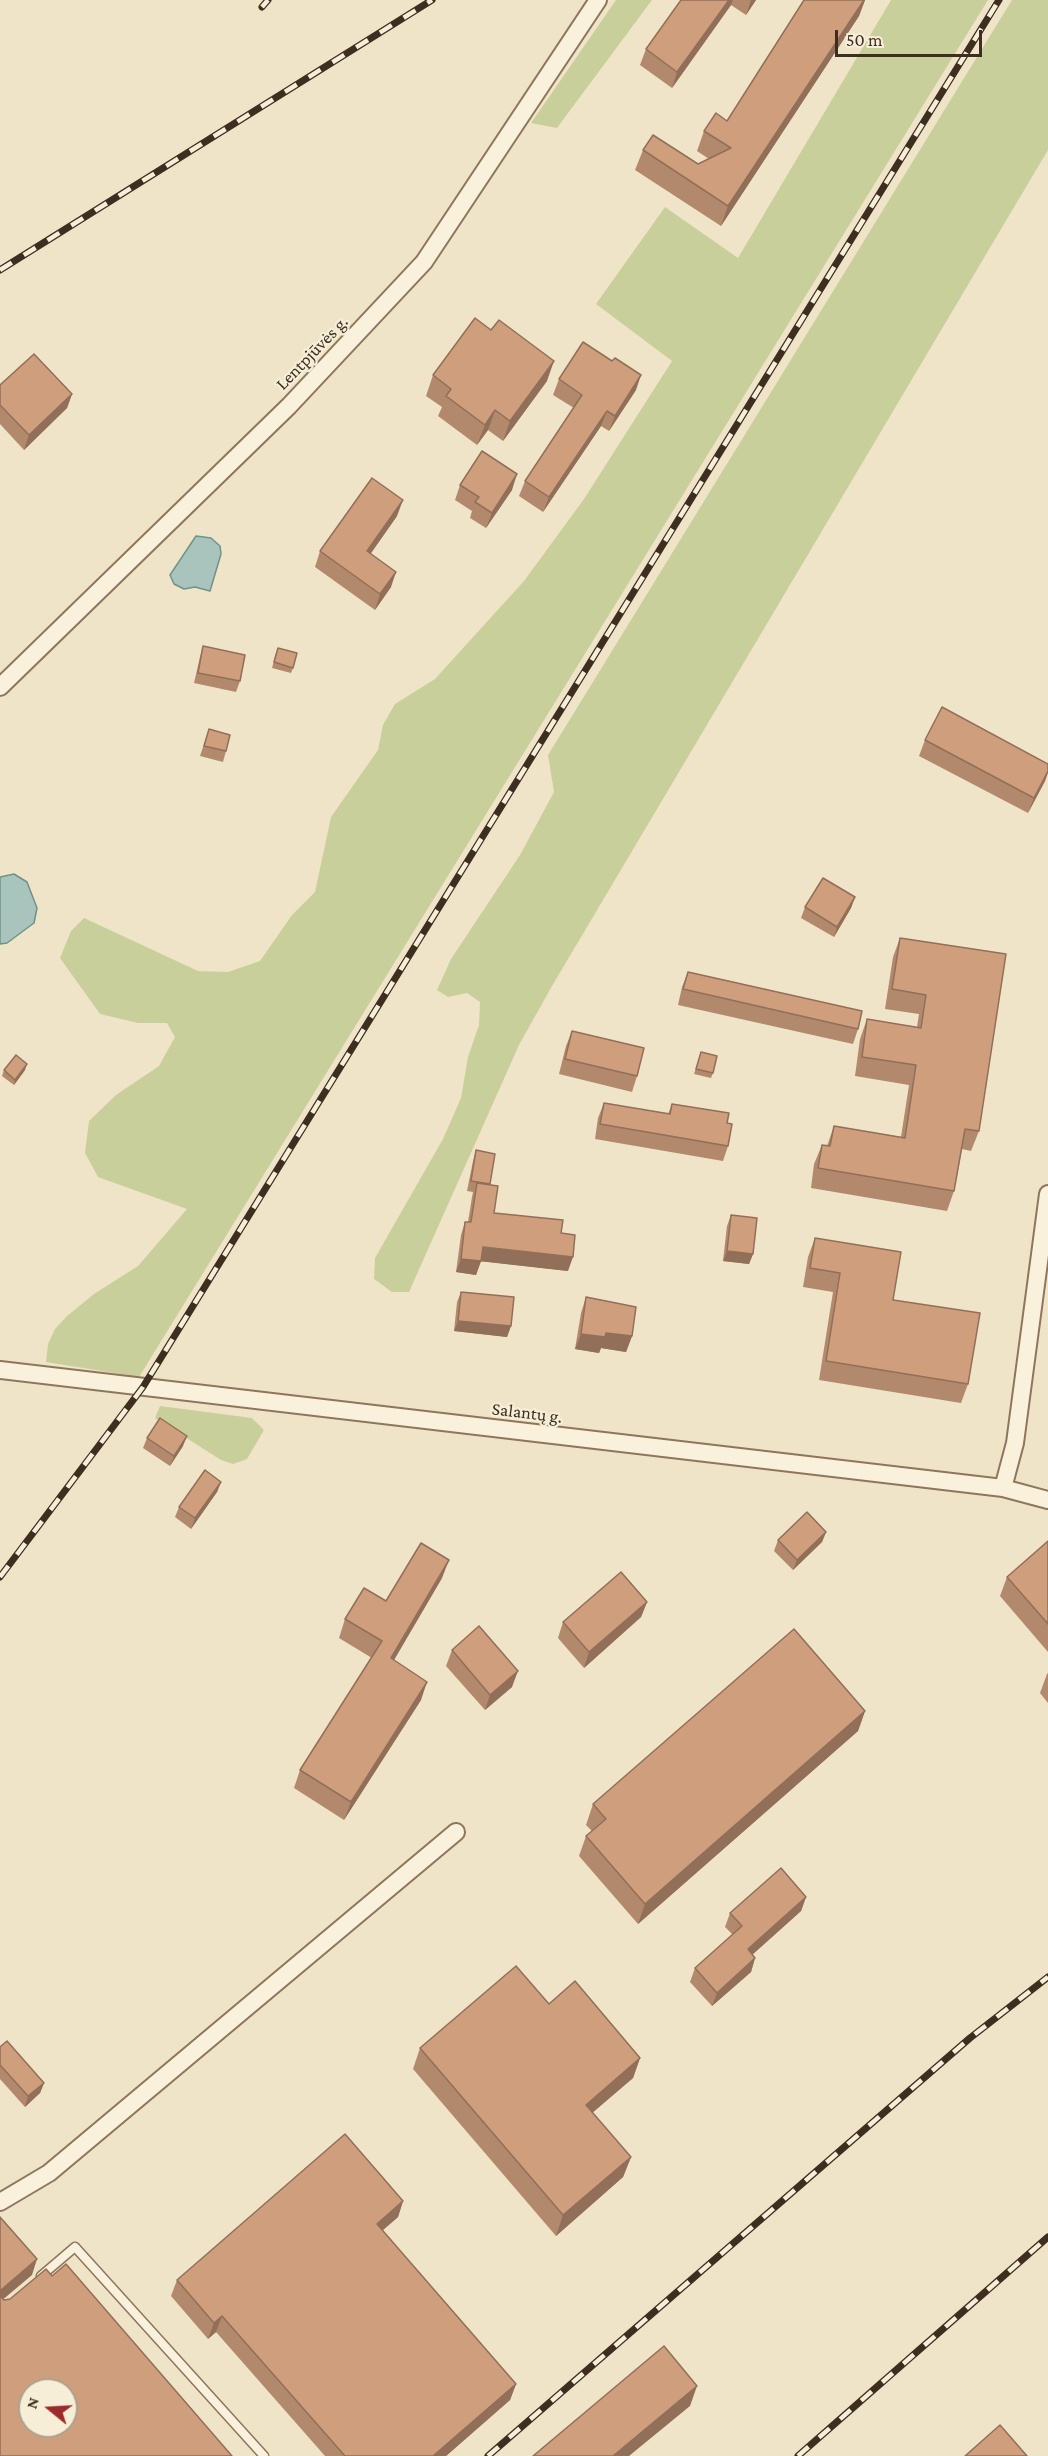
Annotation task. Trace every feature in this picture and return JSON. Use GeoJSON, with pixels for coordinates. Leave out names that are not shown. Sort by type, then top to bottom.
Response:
{"type":"FeatureCollection","features":[{"type":"Feature","properties":{"kind":"street","name":"Lentpjūvės g."},"geometry":{"type":"LineString","coordinates":[[0,687],[289,406],[424,261],[598,0]]}},
{"type":"Feature","properties":{"kind":"street"},"geometry":{"type":"LineString","coordinates":[[1003,1488],[1015,1443],[1048,1194]]}},
{"type":"Feature","properties":{"kind":"street","name":"Salantų g."},"geometry":{"type":"LineString","coordinates":[[0,1370],[1003,1488],[1048,1500]]}},
{"type":"Feature","properties":{"kind":"street"},"geometry":{"type":"LineString","coordinates":[[0,2202],[49,2173],[456,1832]]}},
{"type":"Feature","properties":{"kind":"lane"},"geometry":{"type":"LineString","coordinates":[[33,2282],[75,2247],[264,2456]]}},
{"type":"Feature","properties":{"kind":"green space"},"geometry":{"type":"Polygon","coordinates":[[[616,0],[652,0],[557,128],[531,123],[616,0]]]}},
{"type":"Feature","properties":{"kind":"green space"},"geometry":{"type":"Polygon","coordinates":[[[891,0],[988,0],[139,1377],[46,1362],[48,1344],[55,1329],[94,1294],[138,1266],[187,1209],[98,1177],[85,1153],[89,1121],[116,1095],[159,1066],[175,1037],[167,1023],[138,1023],[100,1014],[60,958],[71,931],[84,918],[198,971],[228,972],[260,961],[292,915],[315,892],[331,817],[378,750],[383,725],[395,704],[435,679],[524,581],[584,499],[672,361],[596,304],[665,207],[738,258],[891,0]]]}},
{"type":"Feature","properties":{"kind":"green space"},"geometry":{"type":"Polygon","coordinates":[[[1012,0],[1048,0],[1048,150],[552,986],[519,1045],[409,1292],[392,1292],[374,1279],[375,1258],[443,1139],[461,1098],[468,1057],[479,1025],[480,1002],[467,993],[448,997],[437,990],[451,959],[520,855],[554,792],[548,755],[1012,0]]]}},
{"type":"Feature","properties":{"kind":"green space"},"geometry":{"type":"Polygon","coordinates":[[[160,1406],[252,1418],[264,1430],[247,1459],[233,1464],[221,1460],[155,1418],[160,1406]]]}},
{"type":"Feature","properties":{"kind":"water"},"geometry":{"type":"Polygon","coordinates":[[[196,536],[211,538],[220,546],[221,554],[210,591],[195,587],[184,589],[174,584],[170,575],[196,536]]]}},
{"type":"Feature","properties":{"kind":"water"},"geometry":{"type":"Polygon","coordinates":[[[14,874],[27,882],[37,908],[34,923],[7,943],[0,944],[0,877],[14,874]]]}},
{"type":"Feature","properties":{"kind":"building"},"geometry":{"type":"Polygon","coordinates":[[[681,0],[729,0],[677,72],[646,49],[681,0]]]}},
{"type":"Feature","properties":{"kind":"building"},"geometry":{"type":"Polygon","coordinates":[[[804,0],[864,0],[728,206],[643,150],[653,135],[698,164],[731,148],[704,131],[716,113],[727,121],[804,0]]]}},
{"type":"Feature","properties":{"kind":"building"},"geometry":{"type":"Polygon","coordinates":[[[475,318],[491,330],[499,320],[554,361],[510,421],[495,410],[485,425],[446,396],[451,389],[433,375],[475,318]]]}},
{"type":"Feature","properties":{"kind":"building"},"geometry":{"type":"Polygon","coordinates":[[[583,342],[612,361],[615,358],[641,375],[615,416],[607,411],[549,497],[525,481],[582,395],[559,379],[583,342]]]}},
{"type":"Feature","properties":{"kind":"building"},"geometry":{"type":"Polygon","coordinates":[[[34,354],[72,394],[29,435],[0,405],[0,385],[34,354]]]}},
{"type":"Feature","properties":{"kind":"building"},"geometry":{"type":"Polygon","coordinates":[[[482,451],[517,474],[492,513],[475,502],[479,497],[460,485],[482,451]]]}},
{"type":"Feature","properties":{"kind":"building"},"geometry":{"type":"Polygon","coordinates":[[[372,478],[403,500],[367,551],[396,572],[380,594],[320,551],[372,478]]]}},
{"type":"Feature","properties":{"kind":"building"},"geometry":{"type":"Polygon","coordinates":[[[203,646],[245,655],[240,681],[198,673],[203,646]]]}},
{"type":"Feature","properties":{"kind":"building"},"geometry":{"type":"Polygon","coordinates":[[[278,648],[297,653],[293,668],[274,662],[278,648]]]}},
{"type":"Feature","properties":{"kind":"building"},"geometry":{"type":"Polygon","coordinates":[[[942,707],[1048,764],[1048,771],[1034,798],[925,740],[942,707]]]}},
{"type":"Feature","properties":{"kind":"building"},"geometry":{"type":"Polygon","coordinates":[[[209,729],[230,735],[226,751],[204,746],[209,729]]]}},
{"type":"Feature","properties":{"kind":"building"},"geometry":{"type":"Polygon","coordinates":[[[823,878],[855,897],[837,927],[805,907],[823,878]]]}},
{"type":"Feature","properties":{"kind":"building"},"geometry":{"type":"Polygon","coordinates":[[[900,938],[1006,954],[979,1131],[965,1129],[954,1191],[818,1168],[822,1145],[830,1146],[834,1126],[905,1138],[916,1065],[862,1057],[867,1019],[921,1028],[926,995],[892,989],[900,938]]]}},
{"type":"Feature","properties":{"kind":"building"},"geometry":{"type":"Polygon","coordinates":[[[688,972],[862,1011],[858,1029],[683,989],[688,972]]]}},
{"type":"Feature","properties":{"kind":"building"},"geometry":{"type":"Polygon","coordinates":[[[572,1031],[644,1048],[637,1076],[565,1059],[572,1031]]]}},
{"type":"Feature","properties":{"kind":"building"},"geometry":{"type":"Polygon","coordinates":[[[701,1052],[717,1056],[713,1073],[696,1069],[701,1052]]]}},
{"type":"Feature","properties":{"kind":"building"},"geometry":{"type":"Polygon","coordinates":[[[16,1055],[27,1064],[15,1080],[4,1070],[16,1055]]]}},
{"type":"Feature","properties":{"kind":"building"},"geometry":{"type":"Polygon","coordinates":[[[604,1103],[670,1114],[672,1104],[729,1113],[727,1123],[732,1124],[728,1146],[600,1124],[604,1103]]]}},
{"type":"Feature","properties":{"kind":"building"},"geometry":{"type":"Polygon","coordinates":[[[476,1150],[495,1154],[490,1184],[471,1181],[476,1150]]]}},
{"type":"Feature","properties":{"kind":"building"},"geometry":{"type":"Polygon","coordinates":[[[477,1183],[498,1186],[494,1213],[563,1220],[561,1233],[575,1235],[573,1257],[483,1247],[481,1261],[461,1259],[465,1222],[471,1222],[477,1183]]]}},
{"type":"Feature","properties":{"kind":"building"},"geometry":{"type":"Polygon","coordinates":[[[731,1215],[757,1218],[753,1254],[727,1251],[731,1215]]]}},
{"type":"Feature","properties":{"kind":"building"},"geometry":{"type":"Polygon","coordinates":[[[815,1238],[901,1252],[893,1300],[980,1313],[968,1384],[826,1361],[840,1273],[810,1268],[815,1238]]]}},
{"type":"Feature","properties":{"kind":"building"},"geometry":{"type":"Polygon","coordinates":[[[461,1292],[514,1297],[511,1326],[458,1321],[461,1292]]]}},
{"type":"Feature","properties":{"kind":"building"},"geometry":{"type":"Polygon","coordinates":[[[586,1297],[636,1307],[632,1336],[606,1333],[605,1337],[581,1334],[586,1297]]]}},
{"type":"Feature","properties":{"kind":"building"},"geometry":{"type":"Polygon","coordinates":[[[160,1418],[187,1436],[174,1456],[147,1438],[160,1418]]]}},
{"type":"Feature","properties":{"kind":"building"},"geometry":{"type":"Polygon","coordinates":[[[205,1470],[221,1482],[195,1518],[179,1507],[205,1470]]]}},
{"type":"Feature","properties":{"kind":"building"},"geometry":{"type":"Polygon","coordinates":[[[807,1512],[826,1532],[797,1560],[778,1540],[807,1512]]]}},
{"type":"Feature","properties":{"kind":"building"},"geometry":{"type":"Polygon","coordinates":[[[1048,1541],[1048,1624],[1007,1577],[1048,1541]]]}},
{"type":"Feature","properties":{"kind":"building"},"geometry":{"type":"Polygon","coordinates":[[[421,1543],[449,1560],[391,1658],[427,1682],[351,1802],[300,1770],[382,1641],[345,1619],[364,1588],[386,1601],[421,1543]]]}},
{"type":"Feature","properties":{"kind":"building"},"geometry":{"type":"Polygon","coordinates":[[[621,1572],[647,1602],[589,1652],[563,1622],[621,1572]]]}},
{"type":"Feature","properties":{"kind":"building"},"geometry":{"type":"Polygon","coordinates":[[[479,1626],[518,1671],[490,1695],[452,1650],[479,1626]]]}},
{"type":"Feature","properties":{"kind":"building"},"geometry":{"type":"Polygon","coordinates":[[[794,1629],[865,1711],[645,1904],[586,1836],[606,1819],[593,1804],[794,1629]]]}},
{"type":"Feature","properties":{"kind":"building"},"geometry":{"type":"Polygon","coordinates":[[[781,1868],[806,1897],[748,1949],[755,1958],[717,1993],[695,1968],[742,1926],[730,1913],[781,1868]]]}},
{"type":"Feature","properties":{"kind":"building"},"geometry":{"type":"Polygon","coordinates":[[[516,1966],[549,2004],[575,1981],[640,2058],[586,2105],[631,2157],[563,2215],[420,2048],[516,1966]]]}},
{"type":"Feature","properties":{"kind":"building"},"geometry":{"type":"Polygon","coordinates":[[[7,2041],[44,2083],[28,2096],[0,2065],[0,2047],[7,2041]]]}},
{"type":"Feature","properties":{"kind":"building"},"geometry":{"type":"Polygon","coordinates":[[[345,2134],[403,2201],[377,2224],[516,2384],[433,2456],[345,2456],[222,2316],[214,2323],[177,2280],[345,2134]]]}},
{"type":"Feature","properties":{"kind":"building"},"geometry":{"type":"Polygon","coordinates":[[[0,2217],[37,2259],[1,2290],[0,2295],[0,2217]]]}},
{"type":"Feature","properties":{"kind":"building"},"geometry":{"type":"Polygon","coordinates":[[[66,2264],[232,2456],[0,2456],[0,2296],[4,2300],[10,2299],[46,2269],[52,2276],[66,2264]]]}},
{"type":"Feature","properties":{"kind":"building"},"geometry":{"type":"Polygon","coordinates":[[[664,2346],[697,2386],[613,2456],[533,2456],[664,2346]]]}},
{"type":"Feature","properties":{"kind":"building"},"geometry":{"type":"Polygon","coordinates":[[[1000,2425],[1027,2456],[965,2456],[1000,2425]]]}},
{"type":"Feature","properties":{"kind":"railway"},"geometry":{"type":"LineString","coordinates":[[262,7],[268,0]]}},
{"type":"Feature","properties":{"kind":"railway"},"geometry":{"type":"LineString","coordinates":[[0,270],[432,0]]}},
{"type":"Feature","properties":{"kind":"railway"},"geometry":{"type":"LineString","coordinates":[[0,1577],[143,1387],[999,0]]}},
{"type":"Feature","properties":{"kind":"railway"},"geometry":{"type":"LineString","coordinates":[[488,2456],[970,2038],[1048,1977]]}},
{"type":"Feature","properties":{"kind":"railway"},"geometry":{"type":"LineString","coordinates":[[798,2456],[1048,2237]]}}]}
